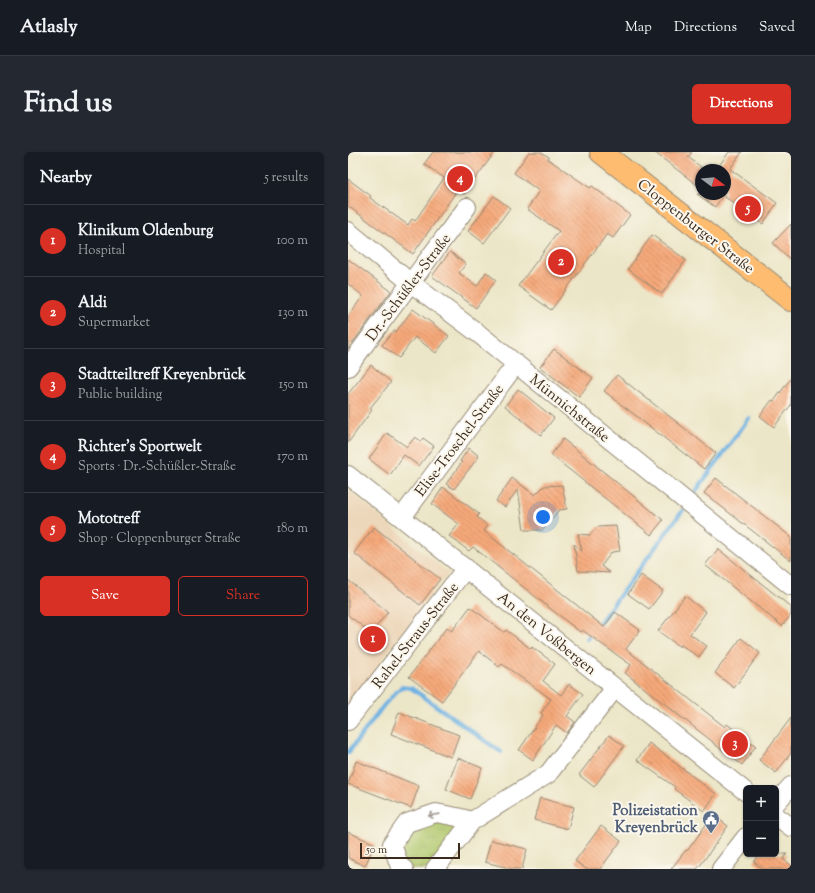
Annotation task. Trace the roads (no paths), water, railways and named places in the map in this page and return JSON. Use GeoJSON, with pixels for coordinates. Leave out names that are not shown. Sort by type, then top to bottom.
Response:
{"type":"FeatureCollection","features":[{"type":"Feature","properties":{"kind":"main road","name":"Cloppenburger Straße"},"geometry":{"type":"LineString","coordinates":[[601,152],[791,300]]}},
{"type":"Feature","properties":{"kind":"street","name":"Dr.-Schüßler-Straße"},"geometry":{"type":"LineString","coordinates":[[348,367],[468,207]]}},
{"type":"Feature","properties":{"kind":"street","name":"Münnichstraße"},"geometry":{"type":"LineString","coordinates":[[348,231],[411,283],[516,364],[791,586]]}},
{"type":"Feature","properties":{"kind":"street","name":"Elise-Troschel-Straße"},"geometry":{"type":"LineString","coordinates":[[402,517],[516,364]]}},
{"type":"Feature","properties":{"kind":"street","name":"An den Voßbergen"},"geometry":{"type":"LineString","coordinates":[[348,475],[743,790]]}},
{"type":"Feature","properties":{"kind":"street","name":"Rahel-Straus-Straße"},"geometry":{"type":"LineString","coordinates":[[348,721],[466,568]]}},
{"type":"Feature","properties":{"kind":"street"},"geometry":{"type":"LineString","coordinates":[[435,869],[472,821],[548,774],[615,688]]}},
{"type":"Feature","properties":{"kind":"street"},"geometry":{"type":"LineString","coordinates":[[779,800],[791,786]]}},
{"type":"Feature","properties":{"kind":"street"},"geometry":{"type":"LineString","coordinates":[[404,869],[400,867],[392,844],[407,823],[436,813],[472,821]]}},
{"type":"Feature","properties":{"kind":"street"},"geometry":{"type":"LineString","coordinates":[[779,818],[791,828]]}},
{"type":"Feature","properties":{"kind":"street"},"geometry":{"type":"LineString","coordinates":[[721,869],[743,841]]}},
{"type":"Feature","properties":{"kind":"waterway"},"geometry":{"type":"LineString","coordinates":[[693,495],[749,418]]}},
{"type":"Feature","properties":{"kind":"waterway"},"geometry":{"type":"LineString","coordinates":[[597,626],[683,510]]}},
{"type":"Feature","properties":{"kind":"waterway"},"geometry":{"type":"LineString","coordinates":[[587,639],[592,632]]}},
{"type":"Feature","properties":{"kind":"waterway"},"geometry":{"type":"LineString","coordinates":[[348,753],[384,705],[401,687],[411,688],[501,752]]}},
{"type":"Feature","properties":{"kind":"place","name":"Richter's Sportwelt"},"geometry":{"type":"Point","coordinates":[460,179]}},
{"type":"Feature","properties":{"kind":"place","name":"Mototreff"},"geometry":{"type":"Point","coordinates":[748,209]}},
{"type":"Feature","properties":{"kind":"place","name":"Aldi"},"geometry":{"type":"Point","coordinates":[561,262]}},
{"type":"Feature","properties":{"kind":"place","name":"Klinikum Oldenburg"},"geometry":{"type":"Point","coordinates":[373,639]}},
{"type":"Feature","properties":{"kind":"place","name":"Stadtteiltreff Kreyenbrück"},"geometry":{"type":"Point","coordinates":[735,744]}},
{"type":"Feature","properties":{"kind":"place","name":"Polizeistation Kreyenbrück"},"geometry":{"type":"Point","coordinates":[711,834]}}]}
